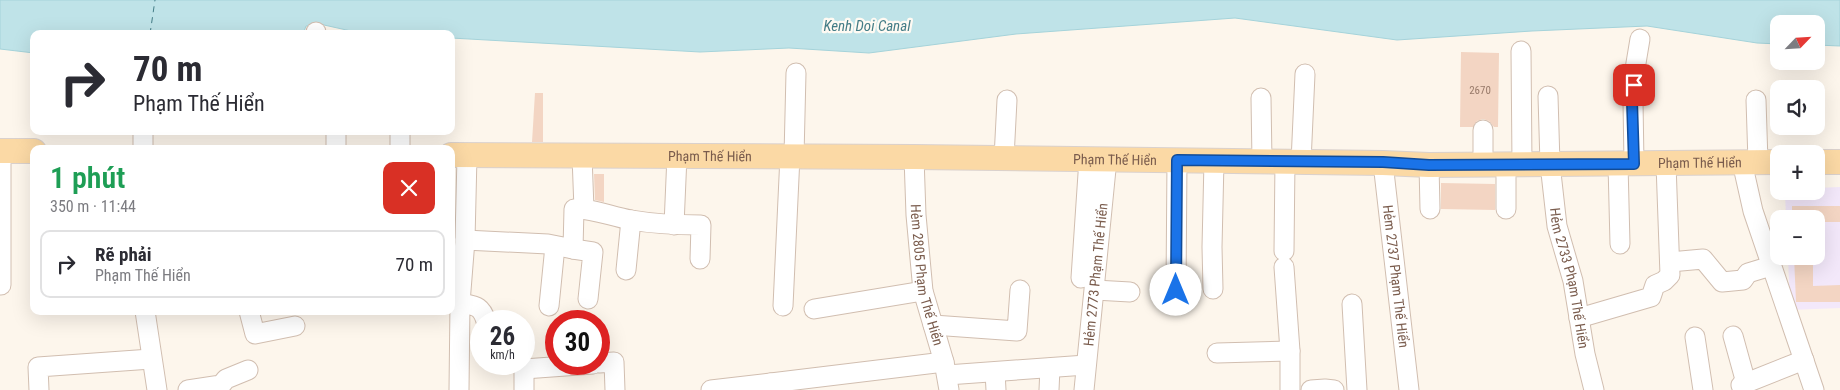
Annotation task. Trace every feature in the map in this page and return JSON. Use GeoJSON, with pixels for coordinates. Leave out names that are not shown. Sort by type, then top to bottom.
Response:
{"type":"FeatureCollection","features":[{"type":"Feature","properties":{"kind":"main road"},"geometry":{"type":"LineString","coordinates":[[0,151],[30,151]]}},
{"type":"Feature","properties":{"kind":"main road","name":"Phạm Thế Hiển"},"geometry":{"type":"LineString","coordinates":[[459,155],[914,157],[1383,162],[1429,165],[1760,162]]}},
{"type":"Feature","properties":{"kind":"main road"},"geometry":{"type":"LineString","coordinates":[[1825,162],[1840,162]]}},
{"type":"Feature","properties":{"kind":"street"},"geometry":{"type":"LineString","coordinates":[[1620,244],[1635,69],[1640,39]]}},
{"type":"Feature","properties":{"kind":"street"},"geometry":{"type":"LineString","coordinates":[[1506,208],[1504,164],[1521,51]]}},
{"type":"Feature","properties":{"kind":"street"},"geometry":{"type":"LineString","coordinates":[[783,306],[796,73]]}},
{"type":"Feature","properties":{"kind":"street"},"geometry":{"type":"LineString","coordinates":[[1290,390],[1290,351],[1284,259],[1283,161],[1305,74]]}},
{"type":"Feature","properties":{"kind":"street","name":"Hẻm 2733 Phạm Thế Hiển"},"geometry":{"type":"LineString","coordinates":[[1548,96],[1550,164],[1558,226],[1573,281],[1585,354],[1594,390]]}},
{"type":"Feature","properties":{"kind":"street"},"geometry":{"type":"LineString","coordinates":[[1262,98],[1283,161]]}},
{"type":"Feature","properties":{"kind":"street"},"geometry":{"type":"LineString","coordinates":[[1004,158],[1007,100]]}},
{"type":"Feature","properties":{"kind":"street"},"geometry":{"type":"LineString","coordinates":[[1756,100],[1760,162],[1753,211],[1814,390]]}},
{"type":"Feature","properties":{"kind":"street"},"geometry":{"type":"LineString","coordinates":[[1483,130],[1504,164]]}},
{"type":"Feature","properties":{"kind":"street"},"geometry":{"type":"LineString","coordinates":[[0,151],[2,285]]}},
{"type":"Feature","properties":{"kind":"street"},"geometry":{"type":"LineString","coordinates":[[459,155],[465,240],[456,302],[459,390]]}},
{"type":"Feature","properties":{"kind":"street"},"geometry":{"type":"LineString","coordinates":[[582,156],[584,208]]}},
{"type":"Feature","properties":{"kind":"street"},"geometry":{"type":"LineString","coordinates":[[674,225],[677,156]]}},
{"type":"Feature","properties":{"kind":"street","name":"Hẻm 2805 Phạm Thế Hiển"},"geometry":{"type":"LineString","coordinates":[[914,157],[916,215],[923,291],[947,376]]}},
{"type":"Feature","properties":{"kind":"street","name":"Hẻm 2773 Phạm Thế Hiển"},"geometry":{"type":"LineString","coordinates":[[1084,390],[1088,284],[1098,159]]}},
{"type":"Feature","properties":{"kind":"street"},"geometry":{"type":"LineString","coordinates":[[1176,290],[1177,160]]}},
{"type":"Feature","properties":{"kind":"street"},"geometry":{"type":"LineString","coordinates":[[1213,289],[1214,161]]}},
{"type":"Feature","properties":{"kind":"street","name":"Hẻm 2737 Phạm Thế Hiển"},"geometry":{"type":"LineString","coordinates":[[1383,162],[1408,390]]}},
{"type":"Feature","properties":{"kind":"street"},"geometry":{"type":"LineString","coordinates":[[1579,318],[1651,297],[1655,285],[1664,281],[1670,275],[1666,164]]}},
{"type":"Feature","properties":{"kind":"street"},"geometry":{"type":"LineString","coordinates":[[1429,165],[1430,209]]}},
{"type":"Feature","properties":{"kind":"street"},"geometry":{"type":"LineString","coordinates":[[549,306],[574,209],[584,208],[631,220],[674,225],[701,225],[700,259]]}},
{"type":"Feature","properties":{"kind":"street"},"geometry":{"type":"LineString","coordinates":[[626,270],[631,220]]}},
{"type":"Feature","properties":{"kind":"street"},"geometry":{"type":"LineString","coordinates":[[465,240],[564,247],[593,252],[588,299]]}},
{"type":"Feature","properties":{"kind":"street"},"geometry":{"type":"LineString","coordinates":[[1670,262],[1703,259],[1722,282],[1743,280],[1748,273],[1771,266]]}},
{"type":"Feature","properties":{"kind":"street"},"geometry":{"type":"LineString","coordinates":[[1088,284],[1130,292]]}},
{"type":"Feature","properties":{"kind":"street"},"geometry":{"type":"LineString","coordinates":[[933,325],[1017,331],[1020,290]]}},
{"type":"Feature","properties":{"kind":"street"},"geometry":{"type":"LineString","coordinates":[[814,309],[923,291]]}},
{"type":"Feature","properties":{"kind":"street"},"geometry":{"type":"LineString","coordinates":[[456,302],[478,306],[481,310]]}},
{"type":"Feature","properties":{"kind":"street"},"geometry":{"type":"LineString","coordinates":[[1352,304],[1357,390]]}},
{"type":"Feature","properties":{"kind":"street"},"geometry":{"type":"LineString","coordinates":[[145,315],[158,390]]}},
{"type":"Feature","properties":{"kind":"street"},"geometry":{"type":"LineString","coordinates":[[250,315],[255,334],[295,326]]}},
{"type":"Feature","properties":{"kind":"street"},"geometry":{"type":"LineString","coordinates":[[1733,336],[1745,386],[1804,360]]}},
{"type":"Feature","properties":{"kind":"street"},"geometry":{"type":"LineString","coordinates":[[1695,337],[1703,390]]}},
{"type":"Feature","properties":{"kind":"street"},"geometry":{"type":"LineString","coordinates":[[1217,352],[1290,351]]}},
{"type":"Feature","properties":{"kind":"street"},"geometry":{"type":"LineString","coordinates":[[39,390],[38,367],[152,359]]}},
{"type":"Feature","properties":{"kind":"street"},"geometry":{"type":"LineString","coordinates":[[610,362],[614,362],[615,390]]}},
{"type":"Feature","properties":{"kind":"street"},"geometry":{"type":"LineString","coordinates":[[711,390],[947,376],[995,381],[1050,368],[1086,365]]}},
{"type":"Feature","properties":{"kind":"street"},"geometry":{"type":"LineString","coordinates":[[1049,390],[1050,368]]}},
{"type":"Feature","properties":{"kind":"street"},"geometry":{"type":"LineString","coordinates":[[188,390],[221,385],[226,379],[248,370]]}},
{"type":"Feature","properties":{"kind":"street"},"geometry":{"type":"LineString","coordinates":[[523,375],[524,390]]}},
{"type":"Feature","properties":{"kind":"street"},"geometry":{"type":"LineString","coordinates":[[1311,390],[1334,390]]}},
{"type":"Feature","properties":{"kind":"shaded area"},"geometry":{"type":"Polygon","coordinates":[[[1840,187],[1840,308],[1790,310],[1788,265],[1825,265],[1825,210],[1786,210],[1785,200],[1825,200],[1825,188],[1840,187]]]}},
{"type":"Feature","properties":{"kind":"water","name":"Kenh Doi Canal"},"geometry":{"type":"Polygon","coordinates":[[[0,0],[1840,0],[1840,46],[1825,45],[1825,15],[1770,15],[1770,44],[1647,26],[1397,40],[1235,18],[1016,34],[869,53],[789,48],[700,52],[455,38],[455,30],[346,30],[324,25],[306,26],[304,30],[30,30],[30,53],[0,49],[0,0]]]}},
{"type":"Feature","properties":{"kind":"building"},"geometry":{"type":"Polygon","coordinates":[[[1461,52],[1499,53],[1498,127],[1494,127],[1489,121],[1483,119],[1477,121],[1473,127],[1460,127],[1461,52]]]}},
{"type":"Feature","properties":{"kind":"building"},"geometry":{"type":"Polygon","coordinates":[[[535,93],[543,93],[543,142],[532,142],[535,93]]]}},
{"type":"Feature","properties":{"kind":"building"},"geometry":{"type":"Polygon","coordinates":[[[594,174],[604,174],[604,202],[595,200],[594,174]]]}},
{"type":"Feature","properties":{"kind":"building"},"geometry":{"type":"Polygon","coordinates":[[[1441,183],[1495,184],[1495,210],[1441,209],[1441,183]]]}},
{"type":"Feature","properties":{"kind":"building"},"geometry":{"type":"Polygon","coordinates":[[[1792,206],[1840,206],[1840,222],[1825,222],[1825,210],[1792,210],[1792,206]]]}},
{"type":"Feature","properties":{"kind":"building"},"geometry":{"type":"Polygon","coordinates":[[[1794,265],[1813,265],[1813,286],[1840,285],[1840,302],[1796,302],[1794,265]]]}},
{"type":"Feature","properties":{"kind":"ferry route"},"geometry":{"type":"LineString","coordinates":[[151,30],[155,0]]}},
{"type":"Feature","properties":{"kind":"route"},"geometry":{"type":"LineString","coordinates":[[1176,290],[1177,160],[1383,162],[1429,165],[1634,164],[1632,101],[1634,85]]}}]}
